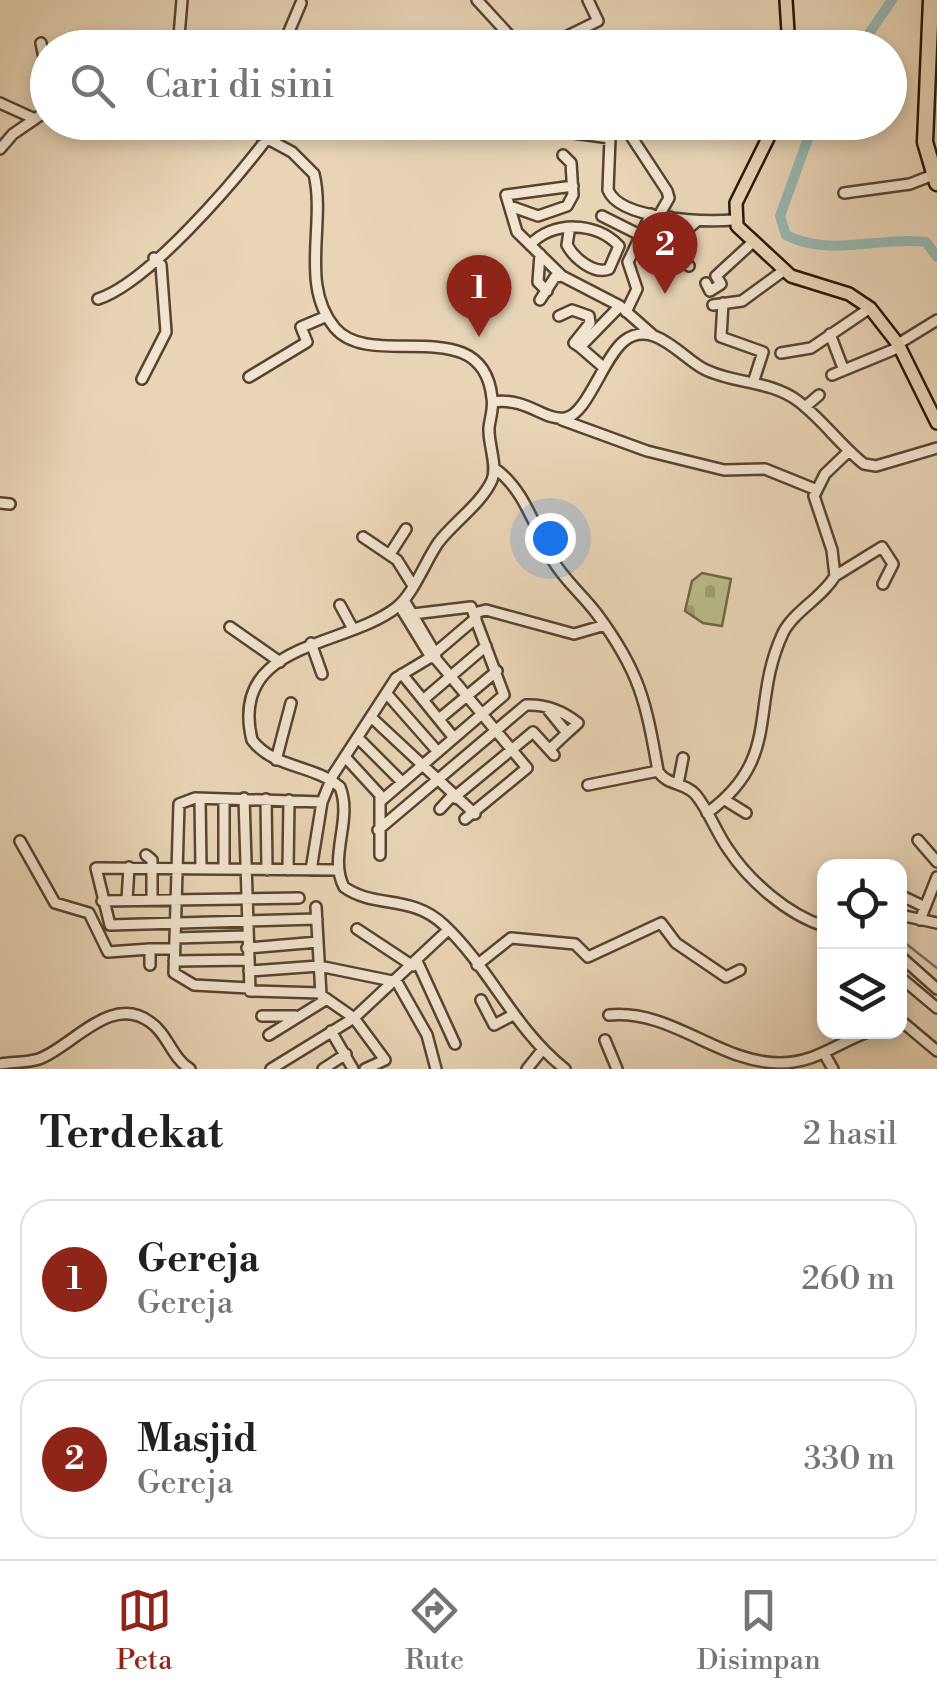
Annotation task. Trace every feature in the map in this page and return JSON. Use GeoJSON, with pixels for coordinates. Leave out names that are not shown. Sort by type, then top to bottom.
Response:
{"type":"FeatureCollection","features":[{"type":"Feature","properties":{"kind":"highway"},"geometry":{"type":"LineString","coordinates":[[932,0],[925,142],[935,179]]}},
{"type":"Feature","properties":{"kind":"main road"},"geometry":{"type":"LineString","coordinates":[[786,0],[788,30]]}},
{"type":"Feature","properties":{"kind":"main road"},"geometry":{"type":"LineString","coordinates":[[767,140],[740,192],[734,220],[783,271],[849,294],[870,308],[899,345],[937,423]]}},
{"type":"Feature","properties":{"kind":"street"},"geometry":{"type":"LineString","coordinates":[[180,30],[182,0]]}},
{"type":"Feature","properties":{"kind":"street"},"geometry":{"type":"LineString","coordinates":[[477,0],[504,30]]}},
{"type":"Feature","properties":{"kind":"street"},"geometry":{"type":"LineString","coordinates":[[580,30],[598,21],[588,0]]}},
{"type":"Feature","properties":{"kind":"street"},"geometry":{"type":"LineString","coordinates":[[290,30],[301,3]]}},
{"type":"Feature","properties":{"kind":"street"},"geometry":{"type":"LineString","coordinates":[[0,103],[30,117]]}},
{"type":"Feature","properties":{"kind":"street"},"geometry":{"type":"LineString","coordinates":[[0,150],[30,120]]}},
{"type":"Feature","properties":{"kind":"street"},"geometry":{"type":"LineString","coordinates":[[0,126],[12,134]]}},
{"type":"Feature","properties":{"kind":"street"},"geometry":{"type":"LineString","coordinates":[[98,298],[118,289],[224,194],[260,140]]}},
{"type":"Feature","properties":{"kind":"street"},"geometry":{"type":"LineString","coordinates":[[265,140],[300,158],[314,174],[316,280],[327,316],[351,341],[449,348],[469,356],[489,384],[493,402],[488,433],[494,468],[490,484],[440,542],[402,602],[353,629],[312,643],[280,662],[260,682],[249,716],[252,740],[276,760],[340,786],[345,805],[337,870],[344,887],[358,896],[406,903],[448,930],[512,1015],[565,1069]]}},
{"type":"Feature","properties":{"kind":"street"},"geometry":{"type":"LineString","coordinates":[[608,140],[607,185],[612,199],[622,207],[696,222],[734,220]]}},
{"type":"Feature","properties":{"kind":"street"},"geometry":{"type":"LineString","coordinates":[[633,140],[669,196],[661,215],[661,247],[672,245],[696,222]]}},
{"type":"Feature","properties":{"kind":"street"},"geometry":{"type":"LineString","coordinates":[[562,155],[571,163],[573,186],[572,200],[548,214],[532,216],[510,206],[504,198],[573,186]]}},
{"type":"Feature","properties":{"kind":"street"},"geometry":{"type":"LineString","coordinates":[[844,193],[935,179]]}},
{"type":"Feature","properties":{"kind":"street"},"geometry":{"type":"LineString","coordinates":[[510,206],[510,222],[562,276],[623,309],[640,331],[677,346],[702,368],[783,392],[805,407],[849,452],[871,466],[937,448]]}},
{"type":"Feature","properties":{"kind":"street"},"geometry":{"type":"LineString","coordinates":[[580,346],[623,309],[637,288],[628,262],[640,235],[661,215]]}},
{"type":"Feature","properties":{"kind":"street"},"geometry":{"type":"LineString","coordinates":[[602,216],[640,235]]}},
{"type":"Feature","properties":{"kind":"street"},"geometry":{"type":"LineString","coordinates":[[530,245],[546,230],[569,232],[588,227],[616,241],[618,250],[609,269],[594,268],[573,255],[567,245],[569,232]]}},
{"type":"Feature","properties":{"kind":"street"},"geometry":{"type":"LineString","coordinates":[[706,284],[710,291],[721,284],[716,276],[753,242]]}},
{"type":"Feature","properties":{"kind":"street"},"geometry":{"type":"LineString","coordinates":[[672,245],[690,266]]}},
{"type":"Feature","properties":{"kind":"street"},"geometry":{"type":"LineString","coordinates":[[540,254],[538,282],[544,295],[555,277],[562,276]]}},
{"type":"Feature","properties":{"kind":"street"},"geometry":{"type":"LineString","coordinates":[[142,379],[166,332],[161,265],[154,258]]}},
{"type":"Feature","properties":{"kind":"street"},"geometry":{"type":"LineString","coordinates":[[752,383],[763,352],[721,337],[718,304],[742,300],[783,271]]}},
{"type":"Feature","properties":{"kind":"street"},"geometry":{"type":"LineString","coordinates":[[782,353],[811,348],[870,308]]}},
{"type":"Feature","properties":{"kind":"street"},"geometry":{"type":"LineString","coordinates":[[558,316],[572,310],[589,316],[590,323],[574,343],[602,366]]}},
{"type":"Feature","properties":{"kind":"street"},"geometry":{"type":"LineString","coordinates":[[249,377],[307,342],[302,325],[327,316]]}},
{"type":"Feature","properties":{"kind":"street"},"geometry":{"type":"LineString","coordinates":[[832,375],[899,345],[937,320]]}},
{"type":"Feature","properties":{"kind":"street"},"geometry":{"type":"LineString","coordinates":[[561,419],[582,408],[602,366],[623,342],[640,331]]}},
{"type":"Feature","properties":{"kind":"street"},"geometry":{"type":"LineString","coordinates":[[830,334],[843,368]]}},
{"type":"Feature","properties":{"kind":"street"},"geometry":{"type":"LineString","coordinates":[[805,407],[819,395]]}},
{"type":"Feature","properties":{"kind":"street"},"geometry":{"type":"LineString","coordinates":[[493,402],[525,402],[647,452],[736,471],[765,469],[817,490]]}},
{"type":"Feature","properties":{"kind":"street"},"geometry":{"type":"LineString","coordinates":[[835,576],[832,550],[816,506],[817,490],[825,474],[849,452]]}},
{"type":"Feature","properties":{"kind":"street"},"geometry":{"type":"LineString","coordinates":[[494,468],[514,486],[553,562],[605,626],[643,692],[658,771],[665,781],[694,792],[741,866],[799,917],[817,923]]}},
{"type":"Feature","properties":{"kind":"street"},"geometry":{"type":"LineString","coordinates":[[390,554],[406,529]]}},
{"type":"Feature","properties":{"kind":"street"},"geometry":{"type":"LineString","coordinates":[[364,537],[390,554],[412,584]]}},
{"type":"Feature","properties":{"kind":"street"},"geometry":{"type":"LineString","coordinates":[[707,812],[742,782],[762,744],[768,682],[782,636],[835,576],[882,548],[893,564],[883,584]]}},
{"type":"Feature","properties":{"kind":"street"},"geometry":{"type":"LineString","coordinates":[[402,602],[413,614],[419,631]]}},
{"type":"Feature","properties":{"kind":"street"},"geometry":{"type":"LineString","coordinates":[[371,717],[458,797],[470,816],[527,770],[434,656],[402,602]]}},
{"type":"Feature","properties":{"kind":"street"},"geometry":{"type":"LineString","coordinates":[[340,606],[353,629]]}},
{"type":"Feature","properties":{"kind":"street"},"geometry":{"type":"LineString","coordinates":[[380,854],[382,800],[504,695],[471,607],[413,614]]}},
{"type":"Feature","properties":{"kind":"street"},"geometry":{"type":"LineString","coordinates":[[310,870],[322,802],[332,780],[402,674],[434,656],[486,610],[574,634],[605,626]]}},
{"type":"Feature","properties":{"kind":"street"},"geometry":{"type":"LineString","coordinates":[[230,627],[280,662]]}},
{"type":"Feature","properties":{"kind":"street"},"geometry":{"type":"LineString","coordinates":[[312,643],[322,674]]}},
{"type":"Feature","properties":{"kind":"street"},"geometry":{"type":"LineString","coordinates":[[423,700],[486,646]]}},
{"type":"Feature","properties":{"kind":"street"},"geometry":{"type":"LineString","coordinates":[[439,720],[498,671]]}},
{"type":"Feature","properties":{"kind":"street"},"geometry":{"type":"LineString","coordinates":[[402,674],[454,738]]}},
{"type":"Feature","properties":{"kind":"street"},"geometry":{"type":"LineString","coordinates":[[387,694],[438,752]]}},
{"type":"Feature","properties":{"kind":"street"},"geometry":{"type":"LineString","coordinates":[[276,760],[291,703]]}},
{"type":"Feature","properties":{"kind":"street"},"geometry":{"type":"LineString","coordinates":[[378,830],[528,704],[546,706],[578,728],[567,733],[552,752],[535,732],[440,809]]}},
{"type":"Feature","properties":{"kind":"street"},"geometry":{"type":"LineString","coordinates":[[546,706],[567,733]]}},
{"type":"Feature","properties":{"kind":"street"},"geometry":{"type":"LineString","coordinates":[[358,738],[402,782]]}},
{"type":"Feature","properties":{"kind":"street"},"geometry":{"type":"LineString","coordinates":[[346,758],[382,800]]}},
{"type":"Feature","properties":{"kind":"street"},"geometry":{"type":"LineString","coordinates":[[678,784],[683,758]]}},
{"type":"Feature","properties":{"kind":"street"},"geometry":{"type":"LineString","coordinates":[[588,785],[658,771]]}},
{"type":"Feature","properties":{"kind":"street"},"geometry":{"type":"LineString","coordinates":[[250,988],[194,986],[174,973],[179,804],[200,798],[322,802]]}},
{"type":"Feature","properties":{"kind":"street"},"geometry":{"type":"LineString","coordinates":[[200,798],[201,868]]}},
{"type":"Feature","properties":{"kind":"street"},"geometry":{"type":"LineString","coordinates":[[244,798],[246,936],[252,993],[312,990],[324,996],[354,1018],[387,1064],[364,1069]]}},
{"type":"Feature","properties":{"kind":"street"},"geometry":{"type":"LineString","coordinates":[[224,799],[224,868]]}},
{"type":"Feature","properties":{"kind":"street"},"geometry":{"type":"LineString","coordinates":[[266,799],[267,870]]}},
{"type":"Feature","properties":{"kind":"street"},"geometry":{"type":"LineString","coordinates":[[288,870],[289,800]]}},
{"type":"Feature","properties":{"kind":"street"},"geometry":{"type":"LineString","coordinates":[[725,800],[746,813]]}},
{"type":"Feature","properties":{"kind":"street"},"geometry":{"type":"LineString","coordinates":[[918,840],[937,862]]}},
{"type":"Feature","properties":{"kind":"street"},"geometry":{"type":"LineString","coordinates":[[20,841],[55,903],[89,913],[108,952],[246,936]]}},
{"type":"Feature","properties":{"kind":"street"},"geometry":{"type":"LineString","coordinates":[[146,855],[152,868],[152,899]]}},
{"type":"Feature","properties":{"kind":"street"},"geometry":{"type":"LineString","coordinates":[[126,900],[128,867]]}},
{"type":"Feature","properties":{"kind":"street"},"geometry":{"type":"LineString","coordinates":[[317,919],[246,924],[110,924],[96,868],[337,870]]}},
{"type":"Feature","properties":{"kind":"street"},"geometry":{"type":"LineString","coordinates":[[920,920],[937,877]]}},
{"type":"Feature","properties":{"kind":"street"},"geometry":{"type":"LineString","coordinates":[[102,900],[294,898],[290,920]]}},
{"type":"Feature","properties":{"kind":"street"},"geometry":{"type":"LineString","coordinates":[[907,899],[925,907]]}},
{"type":"Feature","properties":{"kind":"street"},"geometry":{"type":"LineString","coordinates":[[316,907],[324,996]]}},
{"type":"Feature","properties":{"kind":"street"},"geometry":{"type":"LineString","coordinates":[[907,917],[937,923]]}},
{"type":"Feature","properties":{"kind":"street"},"geometry":{"type":"LineString","coordinates":[[477,965],[511,938],[575,944],[588,957],[661,923],[676,943],[710,968],[732,977],[740,970]]}},
{"type":"Feature","properties":{"kind":"street"},"geometry":{"type":"LineString","coordinates":[[358,929],[415,964],[455,1044]]}},
{"type":"Feature","properties":{"kind":"street"},"geometry":{"type":"LineString","coordinates":[[271,1069],[288,1065],[354,1018],[397,982],[448,930]]}},
{"type":"Feature","properties":{"kind":"street"},"geometry":{"type":"LineString","coordinates":[[247,948],[318,942]]}},
{"type":"Feature","properties":{"kind":"street"},"geometry":{"type":"LineString","coordinates":[[150,948],[150,964]]}},
{"type":"Feature","properties":{"kind":"street"},"geometry":{"type":"LineString","coordinates":[[174,961],[248,960]]}},
{"type":"Feature","properties":{"kind":"street"},"geometry":{"type":"LineString","coordinates":[[907,962],[937,989]]}},
{"type":"Feature","properties":{"kind":"street"},"geometry":{"type":"LineString","coordinates":[[248,971],[319,966],[397,982],[427,1034],[436,1069]]}},
{"type":"Feature","properties":{"kind":"street"},"geometry":{"type":"LineString","coordinates":[[907,983],[937,1008]]}},
{"type":"Feature","properties":{"kind":"street"},"geometry":{"type":"LineString","coordinates":[[269,1035],[324,996]]}},
{"type":"Feature","properties":{"kind":"street"},"geometry":{"type":"LineString","coordinates":[[480,1000],[494,1025],[512,1015]]}},
{"type":"Feature","properties":{"kind":"street"},"geometry":{"type":"LineString","coordinates":[[0,1051],[2,1063],[42,1058],[86,1028],[130,1015],[150,1021],[177,1060],[190,1069]]}},
{"type":"Feature","properties":{"kind":"street"},"geometry":{"type":"LineString","coordinates":[[609,1015],[664,1022],[706,1043],[778,1064],[826,1055],[855,1039]]}},
{"type":"Feature","properties":{"kind":"street"},"geometry":{"type":"LineString","coordinates":[[262,1016],[298,1016]]}},
{"type":"Feature","properties":{"kind":"street"},"geometry":{"type":"LineString","coordinates":[[907,1026],[937,1051]]}},
{"type":"Feature","properties":{"kind":"street"},"geometry":{"type":"LineString","coordinates":[[331,1031],[354,1069]]}},
{"type":"Feature","properties":{"kind":"street"},"geometry":{"type":"LineString","coordinates":[[606,1040],[617,1069]]}},
{"type":"Feature","properties":{"kind":"street"},"geometry":{"type":"LineString","coordinates":[[526,1069],[543,1049]]}},
{"type":"Feature","properties":{"kind":"street"},"geometry":{"type":"LineString","coordinates":[[323,1069],[346,1054]]}},
{"type":"Feature","properties":{"kind":"street"},"geometry":{"type":"LineString","coordinates":[[826,1055],[834,1069]]}},
{"type":"Feature","properties":{"kind":"green space"},"geometry":{"type":"Polygon","coordinates":[[[702,573],[731,579],[722,626],[703,623],[685,611],[692,581],[702,573]]]}},
{"type":"Feature","properties":{"kind":"waterway"},"geometry":{"type":"LineString","coordinates":[[871,30],[892,0]]}},
{"type":"Feature","properties":{"kind":"waterway"},"geometry":{"type":"LineString","coordinates":[[807,140],[780,216],[786,235],[803,242],[837,246],[926,242],[937,257]]}},
{"type":"Feature","properties":{"kind":"waterway"},"geometry":{"type":"LineString","coordinates":[[907,944],[937,968]]}},
{"type":"Feature","properties":{"kind":"place","name":"Masjid"},"geometry":{"type":"Point","coordinates":[665,294]}},
{"type":"Feature","properties":{"kind":"place","name":"Gereja"},"geometry":{"type":"Point","coordinates":[479,337]}}]}
